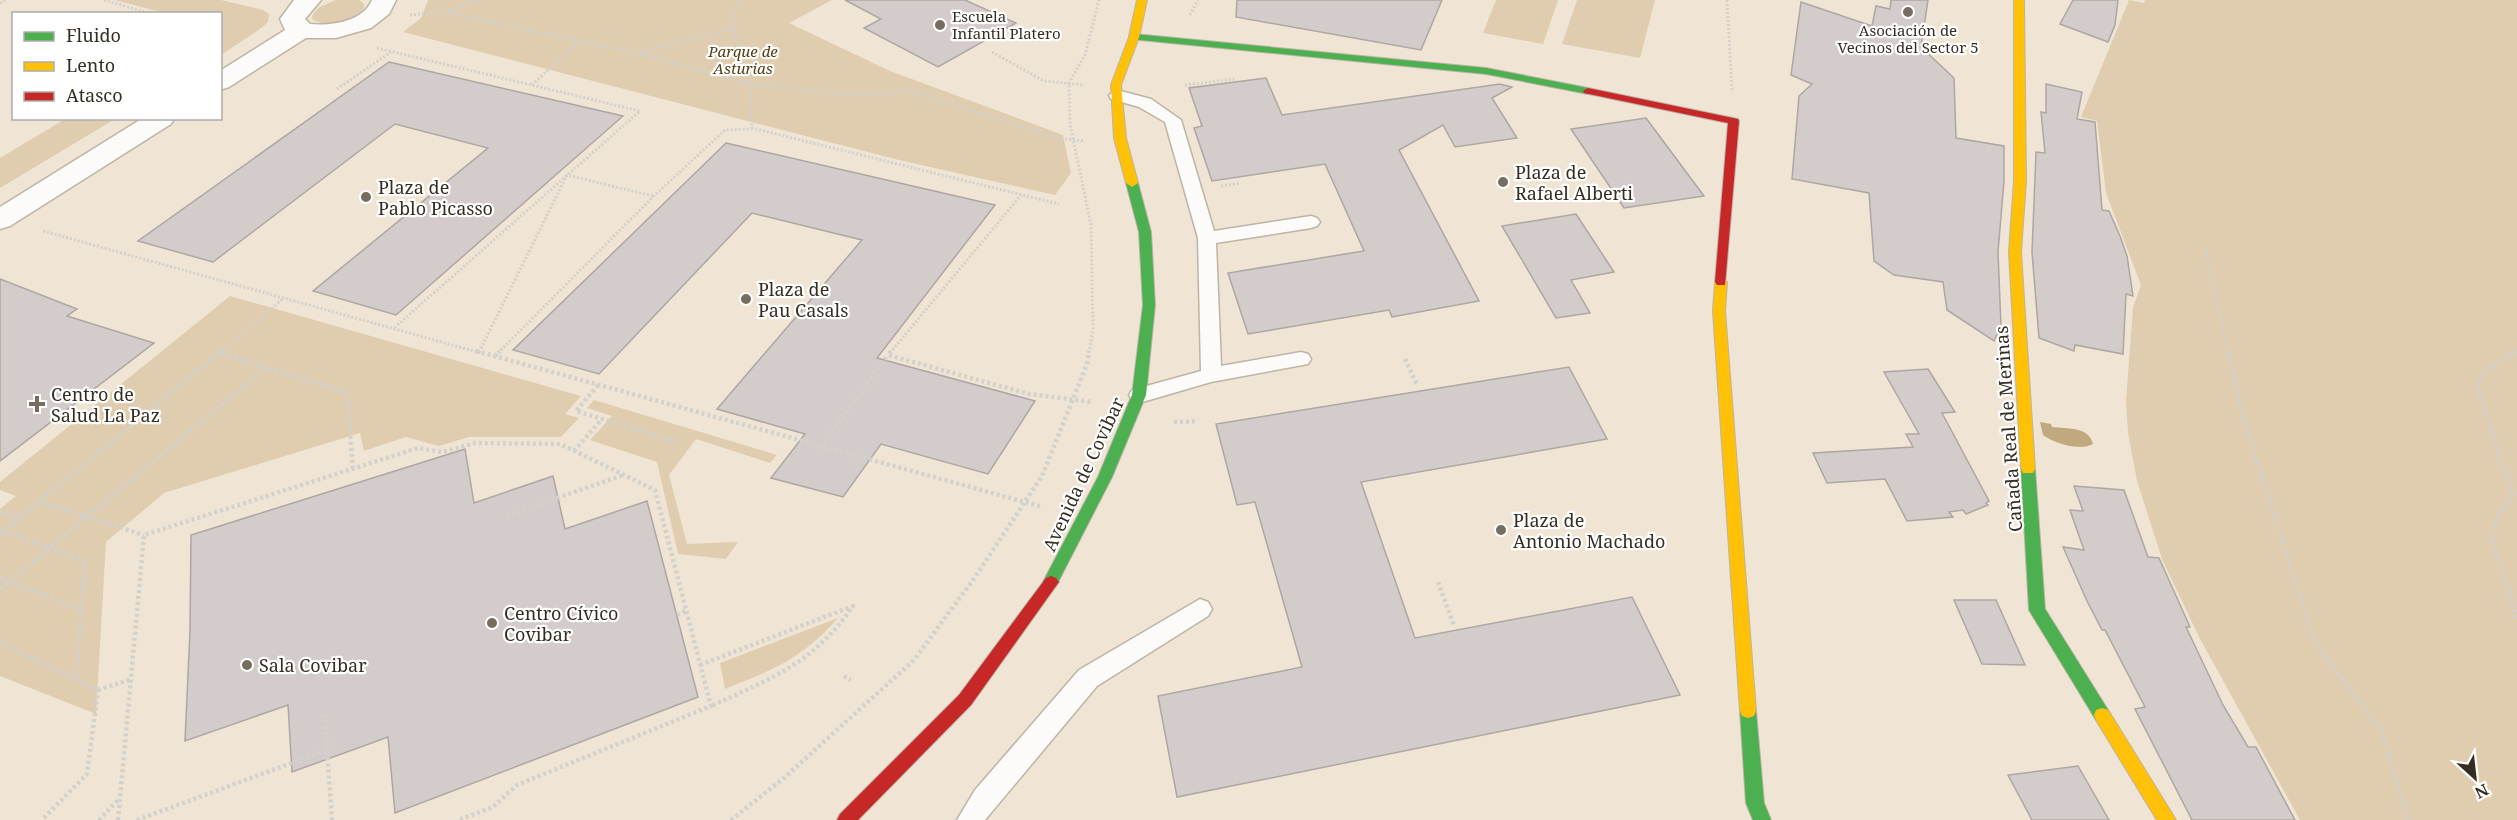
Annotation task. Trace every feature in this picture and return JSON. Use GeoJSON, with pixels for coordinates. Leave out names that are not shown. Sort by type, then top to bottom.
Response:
{"type":"FeatureCollection","features":[{"type":"Feature","properties":{"kind":"street"},"geometry":{"type":"LineString","coordinates":[[309,0],[294,12],[292,19],[294,25],[302,30],[328,32],[359,24],[380,10],[384,0]]}},
{"type":"Feature","properties":{"kind":"street","name":"Avenida de Covibar"},"geometry":{"type":"LineString","coordinates":[[846,820],[965,700],[1055,576],[1105,477],[1138,395],[1149,304],[1145,232],[1121,145],[1116,85],[1134,37],[1142,0]]}},
{"type":"Feature","properties":{"kind":"street","name":"Cañada Real de Merinas"},"geometry":{"type":"LineString","coordinates":[[2019,0],[2020,181],[2015,252],[2037,610],[2167,820]]}},
{"type":"Feature","properties":{"kind":"street"},"geometry":{"type":"LineString","coordinates":[[222,81],[302,30]]}},
{"type":"Feature","properties":{"kind":"street"},"geometry":{"type":"LineString","coordinates":[[1134,37],[1486,71],[1734,121],[1719,311],[1755,803],[1762,820]]}},
{"type":"Feature","properties":{"kind":"street"},"geometry":{"type":"LineString","coordinates":[[0,220],[159,120]]}},
{"type":"Feature","properties":{"kind":"lane"},"geometry":{"type":"LineString","coordinates":[[1117,95],[1145,103],[1173,120],[1207,238],[1211,375]]}},
{"type":"Feature","properties":{"kind":"lane"},"geometry":{"type":"LineString","coordinates":[[1207,238],[1311,222]]}},
{"type":"Feature","properties":{"kind":"lane"},"geometry":{"type":"LineString","coordinates":[[1138,395],[1211,375],[1301,359]]}},
{"type":"Feature","properties":{"kind":"lane"},"geometry":{"type":"LineString","coordinates":[[970,820],[984,799],[1088,678],[1200,609]]}},
{"type":"Feature","properties":{"kind":"path"},"geometry":{"type":"LineString","coordinates":[[0,3],[6,0]]}},
{"type":"Feature","properties":{"kind":"path"},"geometry":{"type":"LineString","coordinates":[[104,0],[145,12]]}},
{"type":"Feature","properties":{"kind":"path"},"geometry":{"type":"LineString","coordinates":[[407,15],[446,12],[478,0]]}},
{"type":"Feature","properties":{"kind":"path"},"geometry":{"type":"LineString","coordinates":[[743,0],[729,14],[750,84],[752,129]]}},
{"type":"Feature","properties":{"kind":"path"},"geometry":{"type":"LineString","coordinates":[[731,820],[784,778],[914,660],[973,580],[1042,476],[1087,364],[1093,330],[1091,225],[1073,140],[1069,83],[1085,55],[1099,0]]}},
{"type":"Feature","properties":{"kind":"path"},"geometry":{"type":"LineString","coordinates":[[1727,0],[1734,121]]}},
{"type":"Feature","properties":{"kind":"path"},"geometry":{"type":"LineString","coordinates":[[446,12],[636,53],[750,84],[854,95],[910,91],[1057,138],[1085,141]]}},
{"type":"Feature","properties":{"kind":"path"},"geometry":{"type":"LineString","coordinates":[[636,53],[734,28]]}},
{"type":"Feature","properties":{"kind":"path"},"geometry":{"type":"LineString","coordinates":[[531,85],[579,40]]}},
{"type":"Feature","properties":{"kind":"path"},"geometry":{"type":"LineString","coordinates":[[374,48],[640,111],[394,328]]}},
{"type":"Feature","properties":{"kind":"path"},"geometry":{"type":"LineString","coordinates":[[337,89],[391,52]]}},
{"type":"Feature","properties":{"kind":"path"},"geometry":{"type":"LineString","coordinates":[[992,52],[1044,81],[1088,85]]}},
{"type":"Feature","properties":{"kind":"path"},"geometry":{"type":"LineString","coordinates":[[1185,85],[1236,79]]}},
{"type":"Feature","properties":{"kind":"path"},"geometry":{"type":"LineString","coordinates":[[494,356],[654,196],[725,130],[752,129],[1059,204]]}},
{"type":"Feature","properties":{"kind":"path"},"geometry":{"type":"LineString","coordinates":[[567,175],[654,196]]}},
{"type":"Feature","properties":{"kind":"path"},"geometry":{"type":"LineString","coordinates":[[479,352],[567,175]]}},
{"type":"Feature","properties":{"kind":"path"},"geometry":{"type":"LineString","coordinates":[[1220,186],[1241,183]]}},
{"type":"Feature","properties":{"kind":"path"},"geometry":{"type":"LineString","coordinates":[[821,447],[888,355],[1021,195]]}},
{"type":"Feature","properties":{"kind":"path"},"geometry":{"type":"LineString","coordinates":[[41,230],[1043,507]]}},
{"type":"Feature","properties":{"kind":"path"},"geometry":{"type":"LineString","coordinates":[[2206,250],[2242,415],[2315,643],[2382,731],[2408,820]]}},
{"type":"Feature","properties":{"kind":"path"},"geometry":{"type":"LineString","coordinates":[[2,532],[284,298]]}},
{"type":"Feature","properties":{"kind":"path"},"geometry":{"type":"LineString","coordinates":[[2517,352],[2482,372],[2477,389],[2513,495],[2498,515],[2491,537],[2517,619]]}},
{"type":"Feature","properties":{"kind":"path"},"geometry":{"type":"LineString","coordinates":[[219,353],[347,392],[353,469]]}},
{"type":"Feature","properties":{"kind":"path"},"geometry":{"type":"LineString","coordinates":[[888,355],[1029,394],[1092,402]]}},
{"type":"Feature","properties":{"kind":"path"},"geometry":{"type":"LineString","coordinates":[[1405,359],[1417,385]]}},
{"type":"Feature","properties":{"kind":"path"},"geometry":{"type":"LineString","coordinates":[[0,589],[267,368]]}},
{"type":"Feature","properties":{"kind":"path"},"geometry":{"type":"LineString","coordinates":[[598,385],[576,411],[677,442]]}},
{"type":"Feature","properties":{"kind":"path"},"geometry":{"type":"LineString","coordinates":[[574,451],[601,419]]}},
{"type":"Feature","properties":{"kind":"path"},"geometry":{"type":"LineString","coordinates":[[1174,422],[1198,421]]}},
{"type":"Feature","properties":{"kind":"path"},"geometry":{"type":"LineString","coordinates":[[39,502],[144,535],[418,448],[441,452],[475,443],[560,444],[655,490],[711,706]]}},
{"type":"Feature","properties":{"kind":"path"},"geometry":{"type":"LineString","coordinates":[[506,516],[623,475]]}},
{"type":"Feature","properties":{"kind":"path"},"geometry":{"type":"LineString","coordinates":[[0,515],[4,512],[20,518]]}},
{"type":"Feature","properties":{"kind":"path"},"geometry":{"type":"LineString","coordinates":[[2,532],[86,561],[76,680]]}},
{"type":"Feature","properties":{"kind":"path"},"geometry":{"type":"LineString","coordinates":[[118,820],[144,535]]}},
{"type":"Feature","properties":{"kind":"path"},"geometry":{"type":"LineString","coordinates":[[0,578],[82,610]]}},
{"type":"Feature","properties":{"kind":"path"},"geometry":{"type":"LineString","coordinates":[[1438,582],[1454,626]]}},
{"type":"Feature","properties":{"kind":"path"},"geometry":{"type":"LineString","coordinates":[[459,820],[493,807],[517,785],[711,706],[787,669],[831,636],[853,606],[700,665]]}},
{"type":"Feature","properties":{"kind":"path"},"geometry":{"type":"LineString","coordinates":[[677,615],[686,611]]}},
{"type":"Feature","properties":{"kind":"path"},"geometry":{"type":"LineString","coordinates":[[0,643],[98,690],[132,679]]}},
{"type":"Feature","properties":{"kind":"path"},"geometry":{"type":"LineString","coordinates":[[844,676],[851,680]]}},
{"type":"Feature","properties":{"kind":"path"},"geometry":{"type":"LineString","coordinates":[[42,820],[87,774],[98,690]]}},
{"type":"Feature","properties":{"kind":"path"},"geometry":{"type":"LineString","coordinates":[[325,714],[332,820]]}},
{"type":"Feature","properties":{"kind":"path"},"geometry":{"type":"LineString","coordinates":[[137,820],[327,750]]}},
{"type":"Feature","properties":{"kind":"path"},"geometry":{"type":"LineString","coordinates":[[99,820],[119,799]]}},
{"type":"Feature","properties":{"kind":"green space"},"geometry":{"type":"Polygon","coordinates":[[[115,0],[221,0],[263,10],[269,14],[268,22],[260,29],[222,54],[222,12],[160,12],[115,0]]]}},
{"type":"Feature","properties":{"kind":"green space"},"geometry":{"type":"Polygon","coordinates":[[[336,0],[359,0],[364,4],[364,8],[354,17],[340,22],[326,23],[313,20],[312,16],[318,8],[336,0]]]}},
{"type":"Feature","properties":{"kind":"green space","name":"Parque de Asturias"},"geometry":{"type":"Polygon","coordinates":[[[428,0],[832,0],[789,23],[890,71],[1063,135],[1071,173],[1055,195],[899,160],[403,32],[421,18],[428,0]]]}},
{"type":"Feature","properties":{"kind":"green space"},"geometry":{"type":"Polygon","coordinates":[[[1496,0],[1558,0],[1543,44],[1483,33],[1496,0]]]}},
{"type":"Feature","properties":{"kind":"green space"},"geometry":{"type":"Polygon","coordinates":[[[1577,0],[1655,0],[1640,58],[1562,44],[1577,0]]]}},
{"type":"Feature","properties":{"kind":"green space"},"geometry":{"type":"Polygon","coordinates":[[[2129,0],[2144,3],[2145,0],[2517,0],[2517,820],[2300,820],[2199,637],[2162,559],[2137,481],[2128,433],[2126,401],[2133,307],[2141,285],[2106,193],[2097,121],[2081,117],[2129,0]]]}},
{"type":"Feature","properties":{"kind":"green space"},"geometry":{"type":"Polygon","coordinates":[[[64,120],[113,120],[0,188],[0,158],[64,120]]]}},
{"type":"Feature","properties":{"kind":"green space"},"geometry":{"type":"Polygon","coordinates":[[[230,296],[581,396],[565,414],[579,418],[561,437],[469,437],[439,446],[406,437],[364,451],[360,433],[164,493],[106,542],[96,714],[0,676],[0,509],[16,496],[0,490],[0,482],[230,296]]]}},
{"type":"Feature","properties":{"kind":"green space"},"geometry":{"type":"Polygon","coordinates":[[[594,400],[777,455],[770,463],[696,439],[669,475],[687,544],[738,542],[726,559],[678,554],[657,462],[590,440],[612,416],[587,408],[594,400]]]}},
{"type":"Feature","properties":{"kind":"green space"},"geometry":{"type":"Polygon","coordinates":[[[838,618],[800,653],[773,669],[725,689],[720,663],[838,618]]]}},
{"type":"Feature","properties":{"kind":"shaded area"},"geometry":{"type":"Polygon","coordinates":[[[2040,422],[2051,424],[2052,427],[2082,431],[2091,438],[2093,444],[2075,447],[2054,441],[2043,435],[2040,422]]]}},
{"type":"Feature","properties":{"kind":"building"},"geometry":{"type":"Polygon","coordinates":[[[845,0],[965,0],[1016,23],[938,67],[864,28],[881,19],[845,0]]]}},
{"type":"Feature","properties":{"kind":"building"},"geometry":{"type":"Polygon","coordinates":[[[1237,0],[1442,0],[1421,50],[1236,17],[1237,0]]]}},
{"type":"Feature","properties":{"kind":"building"},"geometry":{"type":"Polygon","coordinates":[[[1891,0],[1928,0],[1921,47],[1954,78],[1956,138],[2004,146],[2004,181],[1998,252],[2001,326],[1994,341],[1947,310],[1943,282],[1894,275],[1874,261],[1869,193],[1792,179],[1799,96],[1812,84],[1791,75],[1801,2],[1872,26],[1876,6],[1890,9],[1891,0]]]}},
{"type":"Feature","properties":{"kind":"building"},"geometry":{"type":"Polygon","coordinates":[[[2073,0],[2118,0],[2115,25],[2108,42],[2060,24],[2073,0]]]}},
{"type":"Feature","properties":{"kind":"building"},"geometry":{"type":"Polygon","coordinates":[[[389,62],[623,116],[396,315],[313,291],[488,148],[395,124],[213,262],[138,241],[389,62]]]}},
{"type":"Feature","properties":{"kind":"building"},"geometry":{"type":"Polygon","coordinates":[[[1266,78],[1282,115],[1500,84],[1512,87],[1492,98],[1517,138],[1455,147],[1443,125],[1399,150],[1479,301],[1392,317],[1389,310],[1248,334],[1228,273],[1364,251],[1325,164],[1212,181],[1194,128],[1202,126],[1189,88],[1266,78]]]}},
{"type":"Feature","properties":{"kind":"building"},"geometry":{"type":"Polygon","coordinates":[[[2046,84],[2082,92],[2077,119],[2095,122],[2102,210],[2109,211],[2120,236],[2127,256],[2133,296],[2126,294],[2123,354],[2075,345],[2074,351],[2039,338],[2032,252],[2036,152],[2045,153],[2041,112],[2046,113],[2046,84]]]}},
{"type":"Feature","properties":{"kind":"building"},"geometry":{"type":"Polygon","coordinates":[[[1646,118],[1704,196],[1624,208],[1571,129],[1646,118]]]}},
{"type":"Feature","properties":{"kind":"building"},"geometry":{"type":"Polygon","coordinates":[[[726,143],[995,205],[877,358],[1035,401],[988,474],[881,444],[843,497],[771,478],[805,434],[717,409],[862,240],[752,213],[599,374],[513,350],[726,143]]]}},
{"type":"Feature","properties":{"kind":"building"},"geometry":{"type":"Polygon","coordinates":[[[1576,214],[1614,272],[1571,280],[1590,313],[1556,318],[1502,226],[1576,214]]]}},
{"type":"Feature","properties":{"kind":"building","name":"Centro de Salud La Paz"},"geometry":{"type":"Polygon","coordinates":[[[0,279],[77,309],[67,316],[154,343],[0,461],[0,279]]]}},
{"type":"Feature","properties":{"kind":"building"},"geometry":{"type":"Polygon","coordinates":[[[1569,367],[1607,439],[1361,482],[1415,638],[1632,597],[1680,695],[1177,797],[1158,696],[1302,667],[1255,502],[1237,505],[1216,424],[1569,367]]]}},
{"type":"Feature","properties":{"kind":"building"},"geometry":{"type":"Polygon","coordinates":[[[1928,369],[1955,412],[1942,413],[1989,501],[1986,503],[1988,505],[1966,514],[1963,510],[1949,512],[1953,517],[1907,521],[1885,479],[1827,483],[1813,453],[1913,447],[1906,434],[1919,434],[1884,372],[1928,369]]]}},
{"type":"Feature","properties":{"kind":"building","name":"Centro Cívico Covibar"},"geometry":{"type":"Polygon","coordinates":[[[465,449],[474,503],[553,476],[565,529],[647,501],[698,697],[395,813],[388,737],[292,772],[288,705],[185,741],[191,535],[465,449]]]}},
{"type":"Feature","properties":{"kind":"building"},"geometry":{"type":"Polygon","coordinates":[[[2074,486],[2124,490],[2148,557],[2159,558],[2190,627],[2186,627],[2223,705],[2248,747],[2256,747],[2295,820],[2192,820],[2135,709],[2145,707],[2105,630],[2102,630],[2087,601],[2063,547],[2084,550],[2070,510],[2083,511],[2074,486]]]}},
{"type":"Feature","properties":{"kind":"building"},"geometry":{"type":"Polygon","coordinates":[[[1954,600],[1996,600],[2025,665],[1982,664],[1954,600]]]}},
{"type":"Feature","properties":{"kind":"building"},"geometry":{"type":"Polygon","coordinates":[[[2078,766],[2109,820],[2032,820],[2008,775],[2078,766]]]}},
{"type":"Feature","properties":{"kind":"traffic: fast"},"geometry":{"type":"LineString","coordinates":[[1134,37],[1486,71],[1588,91]]}},
{"type":"Feature","properties":{"kind":"traffic: fast"},"geometry":{"type":"LineString","coordinates":[[1051,582],[1105,477],[1139,395],[1149,305],[1145,232],[1132,183]]}},
{"type":"Feature","properties":{"kind":"traffic: fast"},"geometry":{"type":"LineString","coordinates":[[2028,469],[2037,610],[2102,715]]}},
{"type":"Feature","properties":{"kind":"traffic: fast"},"geometry":{"type":"LineString","coordinates":[[1748,711],[1755,803],[1762,820]]}},
{"type":"Feature","properties":{"kind":"traffic: slow"},"geometry":{"type":"LineString","coordinates":[[1132,183],[1120,138],[1116,85],[1134,37],[1142,0]]}},
{"type":"Feature","properties":{"kind":"traffic: slow"},"geometry":{"type":"LineString","coordinates":[[2019,0],[2020,181],[2015,252],[2028,469]]}},
{"type":"Feature","properties":{"kind":"traffic: slow"},"geometry":{"type":"LineString","coordinates":[[1721,282],[1719,311],[1748,711]]}},
{"type":"Feature","properties":{"kind":"traffic: slow"},"geometry":{"type":"LineString","coordinates":[[2102,715],[2167,820]]}},
{"type":"Feature","properties":{"kind":"traffic: jam"},"geometry":{"type":"LineString","coordinates":[[1588,91],[1734,121],[1721,282]]}},
{"type":"Feature","properties":{"kind":"traffic: jam"},"geometry":{"type":"LineString","coordinates":[[846,820],[965,700],[1051,582]]}},
{"type":"Feature","properties":{"kind":"place","name":"Asociación de Vecinos del Sector 5"},"geometry":{"type":"Point","coordinates":[1908,12]}},
{"type":"Feature","properties":{"kind":"place","name":"Escuela Infantil Platero"},"geometry":{"type":"Point","coordinates":[940,25]}},
{"type":"Feature","properties":{"kind":"place","name":"Plaza de Rafael Alberti"},"geometry":{"type":"Point","coordinates":[1503,182]}},
{"type":"Feature","properties":{"kind":"place","name":"Plaza de Pablo Picasso"},"geometry":{"type":"Point","coordinates":[366,197]}},
{"type":"Feature","properties":{"kind":"place","name":"Plaza de Pau Casals"},"geometry":{"type":"Point","coordinates":[746,299]}},
{"type":"Feature","properties":{"kind":"place","name":"Centro de Salud La Paz"},"geometry":{"type":"Point","coordinates":[37,404]}},
{"type":"Feature","properties":{"kind":"place","name":"Plaza de Antonio Machado"},"geometry":{"type":"Point","coordinates":[1501,530]}},
{"type":"Feature","properties":{"kind":"place","name":"Centro Cívico Covibar"},"geometry":{"type":"Point","coordinates":[492,623]}},
{"type":"Feature","properties":{"kind":"place","name":"Sala Covibar"},"geometry":{"type":"Point","coordinates":[247,665]}}]}
